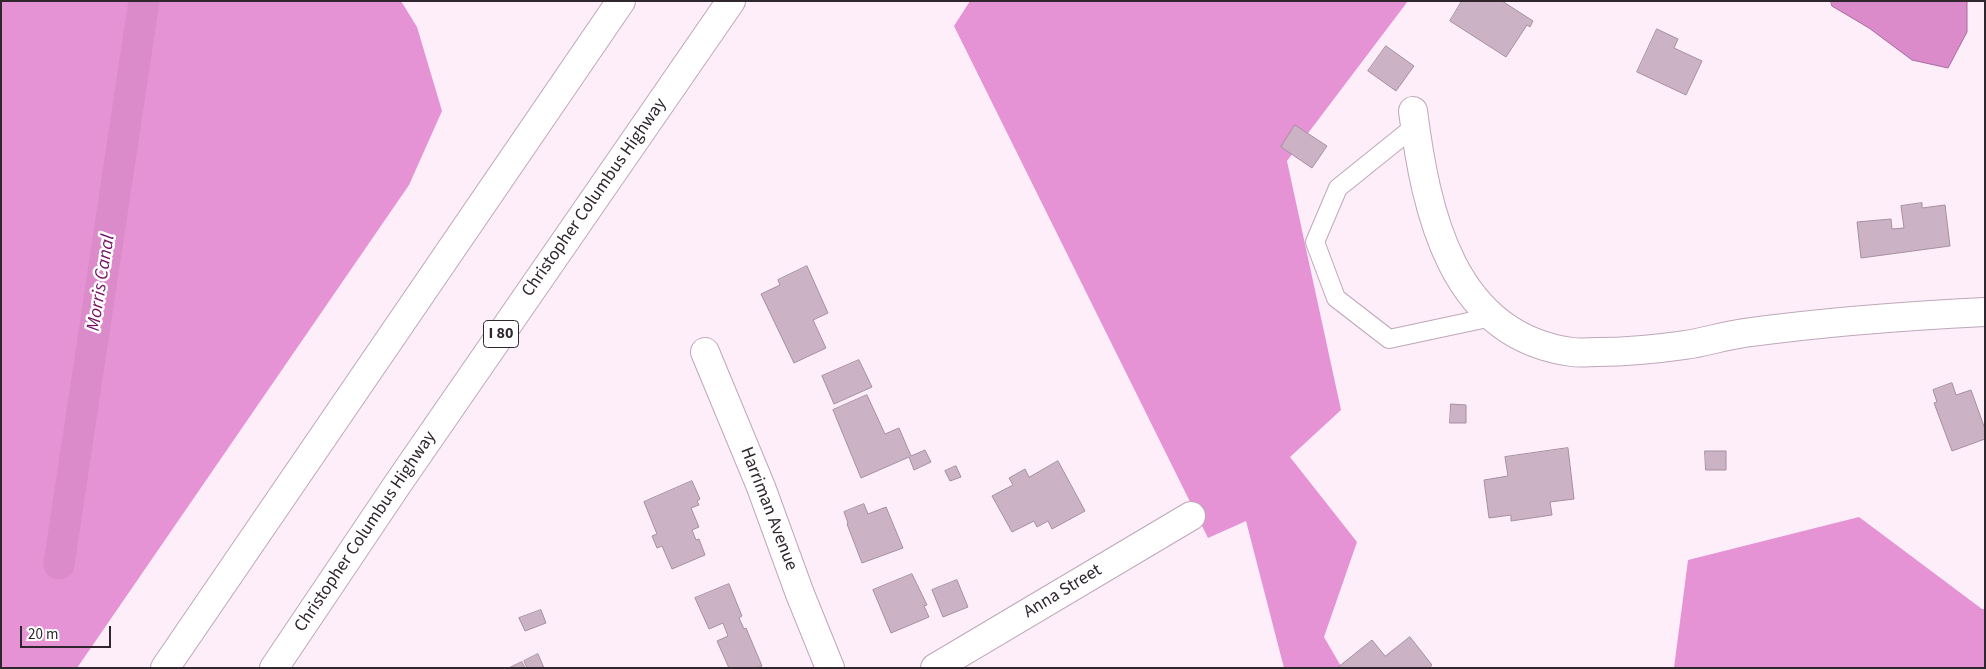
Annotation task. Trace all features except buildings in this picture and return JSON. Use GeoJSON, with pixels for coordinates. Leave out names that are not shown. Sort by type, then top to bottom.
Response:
{"type":"FeatureCollection","features":[{"type":"Feature","properties":{"kind":"main road"},"geometry":{"type":"LineString","coordinates":[[165,668],[621,1]]}},
{"type":"Feature","properties":{"kind":"main road","name":"Christopher Columbus Highway"},"geometry":{"type":"LineString","coordinates":[[274,668],[405,474],[731,1]]}},
{"type":"Feature","properties":{"kind":"main road"},"geometry":{"type":"LineString","coordinates":[[1414,119],[1422,174],[1445,250],[1474,301],[1492,317],[1518,335],[1544,346],[1572,352],[1614,352],[1684,345],[1743,334],[1886,317],[1985,312]]}},
{"type":"Feature","properties":{"kind":"main road","name":"Harriman Avenue"},"geometry":{"type":"LineString","coordinates":[[704,352],[761,488],[800,594],[830,668]]}},
{"type":"Feature","properties":{"kind":"main road","name":"Anna Street"},"geometry":{"type":"LineString","coordinates":[[935,668],[1191,516]]}},
{"type":"Feature","properties":{"kind":"lane"},"geometry":{"type":"LineString","coordinates":[[1414,119],[1338,188],[1315,242],[1336,298],[1389,340],[1492,317]]}},
{"type":"Feature","properties":{"kind":"shaded area"},"geometry":{"type":"Polygon","coordinates":[[[2,1],[401,1],[417,27],[442,111],[409,185],[77,668],[1,668],[2,1]]]}},
{"type":"Feature","properties":{"kind":"shaded area"},"geometry":{"type":"Polygon","coordinates":[[[970,1],[1408,1],[1287,161],[1341,410],[1290,457],[1357,542],[1324,637],[1342,668],[1284,668],[1246,521],[1208,538],[954,26],[970,1]]]}},
{"type":"Feature","properties":{"kind":"shaded area"},"geometry":{"type":"Polygon","coordinates":[[[1831,1],[1967,1],[1967,32],[1948,68],[1912,60],[1869,28],[1832,6],[1831,1]]]}},
{"type":"Feature","properties":{"kind":"shaded area"},"geometry":{"type":"Polygon","coordinates":[[[1859,517],[1982,609],[1985,609],[1985,668],[1674,668],[1688,560],[1859,517]]]}},
{"type":"Feature","properties":{"kind":"waterway","name":"Morris Canal"},"geometry":{"type":"LineString","coordinates":[[59,564],[144,1]]}}]}
